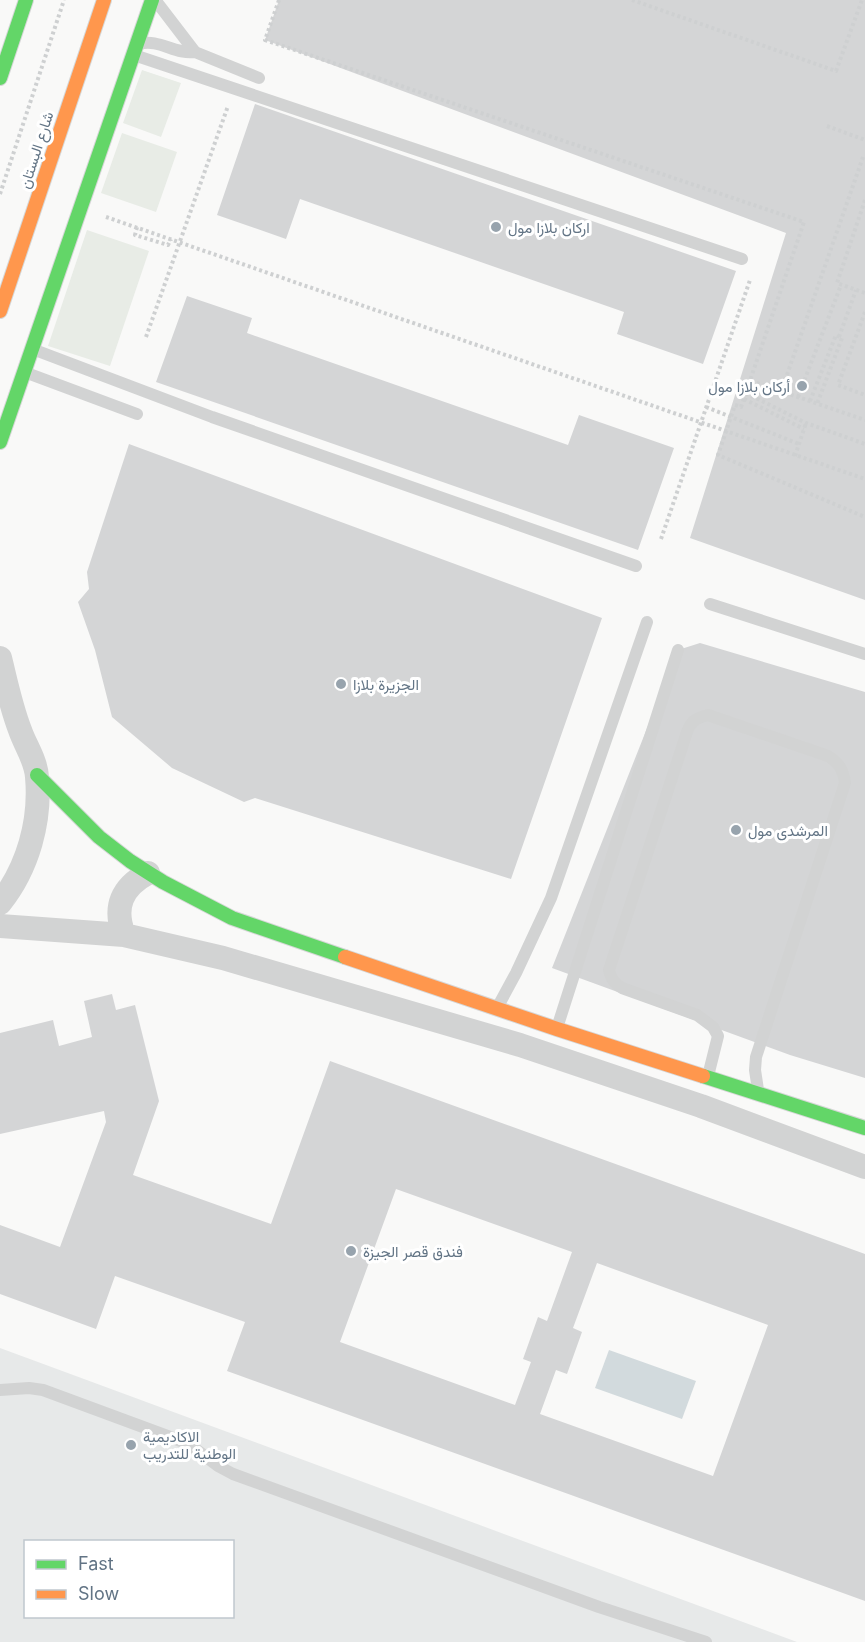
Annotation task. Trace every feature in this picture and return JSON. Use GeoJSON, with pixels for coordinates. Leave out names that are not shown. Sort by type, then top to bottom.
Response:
{"type":"FeatureCollection","features":[{"type":"Feature","properties":{"kind":"street"},"geometry":{"type":"LineString","coordinates":[[0,78],[26,0]]}},
{"type":"Feature","properties":{"kind":"street","name":"شارع البستان"},"geometry":{"type":"LineString","coordinates":[[0,311],[104,0]]}},
{"type":"Feature","properties":{"kind":"street"},"geometry":{"type":"LineString","coordinates":[[0,442],[34,350],[134,50],[154,0]]}},
{"type":"Feature","properties":{"kind":"street"},"geometry":{"type":"LineString","coordinates":[[0,658],[20,731],[37,775],[38,808],[32,841],[20,872],[0,903]]}},
{"type":"Feature","properties":{"kind":"street"},"geometry":{"type":"LineString","coordinates":[[37,775],[97,836],[148,873],[232,918],[556,1029],[865,1128]]}},
{"type":"Feature","properties":{"kind":"street"},"geometry":{"type":"LineString","coordinates":[[124,935],[119,911],[122,899],[132,883],[148,873]]}},
{"type":"Feature","properties":{"kind":"street"},"geometry":{"type":"LineString","coordinates":[[0,927],[124,935],[223,958],[520,1045],[701,1106],[865,1167]]}},
{"type":"Feature","properties":{"kind":"street"},"geometry":{"type":"LineString","coordinates":[[701,1106],[707,1078]]}},
{"type":"Feature","properties":{"kind":"lane"},"geometry":{"type":"LineString","coordinates":[[154,0],[195,52]]}},
{"type":"Feature","properties":{"kind":"lane"},"geometry":{"type":"LineString","coordinates":[[134,50],[150,42],[185,53],[195,52],[259,78]]}},
{"type":"Feature","properties":{"kind":"lane"},"geometry":{"type":"LineString","coordinates":[[134,50],[742,259]]}},
{"type":"Feature","properties":{"kind":"lane"},"geometry":{"type":"LineString","coordinates":[[34,350],[212,417],[636,566]]}},
{"type":"Feature","properties":{"kind":"lane"},"geometry":{"type":"LineString","coordinates":[[26,373],[137,414]]}},
{"type":"Feature","properties":{"kind":"lane"},"geometry":{"type":"LineString","coordinates":[[710,604],[865,654]]}},
{"type":"Feature","properties":{"kind":"lane"},"geometry":{"type":"LineString","coordinates":[[496,1009],[516,973],[551,898],[646,622]]}},
{"type":"Feature","properties":{"kind":"lane"},"geometry":{"type":"LineString","coordinates":[[556,1029],[678,650]]}},
{"type":"Feature","properties":{"kind":"lane"},"geometry":{"type":"LineString","coordinates":[[1,714],[20,731]]}},
{"type":"Feature","properties":{"kind":"lane"},"geometry":{"type":"LineString","coordinates":[[707,1078],[718,1036],[713,1027],[697,1016],[615,984],[609,970],[690,724],[697,718],[708,715],[828,756],[838,763],[844,772],[845,783],[756,1057],[756,1082],[760,1094]]}},
{"type":"Feature","properties":{"kind":"lane"},"geometry":{"type":"LineString","coordinates":[[0,1390],[29,1388],[43,1390],[189,1444],[233,1474],[599,1607],[706,1642]]}},
{"type":"Feature","properties":{"kind":"path"},"geometry":{"type":"LineString","coordinates":[[0,194],[64,0]]}},
{"type":"Feature","properties":{"kind":"path"},"geometry":{"type":"LineString","coordinates":[[279,0],[265,40],[804,222],[751,381],[741,407],[735,405],[718,455],[865,517]]}},
{"type":"Feature","properties":{"kind":"path"},"geometry":{"type":"LineString","coordinates":[[632,0],[836,71],[862,0]]}},
{"type":"Feature","properties":{"kind":"path"},"geometry":{"type":"LineString","coordinates":[[146,337],[230,103]]}},
{"type":"Feature","properties":{"kind":"path"},"geometry":{"type":"LineString","coordinates":[[827,126],[865,140]]}},
{"type":"Feature","properties":{"kind":"path"},"geometry":{"type":"LineString","coordinates":[[781,392],[864,157]]}},
{"type":"Feature","properties":{"kind":"path"},"geometry":{"type":"LineString","coordinates":[[865,200],[837,283],[865,293]]}},
{"type":"Feature","properties":{"kind":"path"},"geometry":{"type":"LineString","coordinates":[[81,209],[171,238],[865,479]]}},
{"type":"Feature","properties":{"kind":"path"},"geometry":{"type":"LineString","coordinates":[[137,227],[135,235],[168,245],[171,238]]}},
{"type":"Feature","properties":{"kind":"path"},"geometry":{"type":"LineString","coordinates":[[661,539],[750,280]]}},
{"type":"Feature","properties":{"kind":"path"},"geometry":{"type":"LineString","coordinates":[[798,397],[841,285]]}},
{"type":"Feature","properties":{"kind":"path"},"geometry":{"type":"LineString","coordinates":[[817,404],[842,338],[839,337],[856,290]]}},
{"type":"Feature","properties":{"kind":"path"},"geometry":{"type":"LineString","coordinates":[[865,312],[838,385],[865,395]]}},
{"type":"Feature","properties":{"kind":"path"},"geometry":{"type":"LineString","coordinates":[[810,401],[836,335],[839,337]]}},
{"type":"Feature","properties":{"kind":"path"},"geometry":{"type":"LineString","coordinates":[[751,381],[865,420]]}},
{"type":"Feature","properties":{"kind":"path"},"geometry":{"type":"LineString","coordinates":[[746,393],[806,423],[865,444]]}},
{"type":"Feature","properties":{"kind":"path"},"geometry":{"type":"LineString","coordinates":[[744,399],[804,429]]}},
{"type":"Feature","properties":{"kind":"path"},"geometry":{"type":"LineString","coordinates":[[706,407],[799,444]]}},
{"type":"Feature","properties":{"kind":"path"},"geometry":{"type":"LineString","coordinates":[[795,456],[806,423]]}},
{"type":"Feature","properties":{"kind":"shaded area"},"geometry":{"type":"Polygon","coordinates":[[[142,70],[181,83],[161,137],[123,123],[142,70]]]}},
{"type":"Feature","properties":{"kind":"shaded area"},"geometry":{"type":"Polygon","coordinates":[[[122,133],[177,152],[156,212],[101,193],[122,133]]]}},
{"type":"Feature","properties":{"kind":"shaded area"},"geometry":{"type":"Polygon","coordinates":[[[87,230],[149,251],[110,366],[48,346],[87,230]]]}},
{"type":"Feature","properties":{"kind":"shaded area","name":"الاكاديمية الوطنية للتدريب"},"geometry":{"type":"Polygon","coordinates":[[[0,1348],[797,1642],[0,1642],[0,1348]]]}},
{"type":"Feature","properties":{"kind":"shaded area"},"geometry":{"type":"Polygon","coordinates":[[[609,1350],[696,1381],[682,1419],[595,1388],[609,1350]]]}},
{"type":"Feature","properties":{"kind":"building","name":"أركان بلازا مول"},"geometry":{"type":"Polygon","coordinates":[[[279,0],[865,0],[865,600],[690,538],[786,233],[265,40],[279,0]]]}},
{"type":"Feature","properties":{"kind":"building","name":"اركان بلازا مول"},"geometry":{"type":"Polygon","coordinates":[[[255,104],[736,271],[703,364],[617,334],[624,312],[300,199],[286,239],[217,215],[255,104]]]}},
{"type":"Feature","properties":{"kind":"building"},"geometry":{"type":"Polygon","coordinates":[[[187,296],[252,318],[247,333],[568,445],[579,415],[674,448],[638,550],[156,382],[187,296]]]}},
{"type":"Feature","properties":{"kind":"building","name":"الجزيرة بلازا"},"geometry":{"type":"Polygon","coordinates":[[[129,444],[602,618],[511,879],[255,798],[244,802],[172,768],[112,717],[95,650],[78,602],[89,589],[87,572],[129,444]]]}},
{"type":"Feature","properties":{"kind":"building","name":"المرشدى مول"},"geometry":{"type":"Polygon","coordinates":[[[700,643],[865,692],[865,1078],[790,1055],[552,968],[678,650],[700,643]]]}},
{"type":"Feature","properties":{"kind":"building"},"geometry":{"type":"Polygon","coordinates":[[[112,994],[116,1010],[135,1005],[159,1101],[133,1175],[271,1224],[330,1061],[865,1254],[865,1601],[227,1371],[245,1322],[115,1276],[96,1329],[0,1294],[0,1225],[60,1247],[106,1122],[104,1111],[0,1134],[0,1033],[53,1020],[59,1046],[92,1037],[84,1001],[112,994]],[[396,1189],[340,1342],[515,1405],[531,1362],[523,1359],[538,1317],[547,1321],[572,1252],[396,1189]],[[597,1263],[573,1328],[582,1332],[567,1374],[556,1370],[540,1414],[713,1476],[768,1325],[597,1263]]]}},
{"type":"Feature","properties":{"kind":"traffic: fast"},"geometry":{"type":"LineString","coordinates":[[0,78],[26,0]]}},
{"type":"Feature","properties":{"kind":"traffic: fast"},"geometry":{"type":"LineString","coordinates":[[0,442],[152,0]]}},
{"type":"Feature","properties":{"kind":"traffic: fast"},"geometry":{"type":"LineString","coordinates":[[37,775],[99,837],[130,861],[163,882],[232,918],[345,957]]}},
{"type":"Feature","properties":{"kind":"traffic: fast"},"geometry":{"type":"LineString","coordinates":[[703,1076],[865,1128]]}},
{"type":"Feature","properties":{"kind":"traffic: slow"},"geometry":{"type":"LineString","coordinates":[[0,311],[104,0]]}},
{"type":"Feature","properties":{"kind":"traffic: slow"},"geometry":{"type":"LineString","coordinates":[[345,957],[703,1076]]}},
{"type":"Feature","properties":{"kind":"place","name":"اركان بلازا مول"},"geometry":{"type":"Point","coordinates":[496,227]}},
{"type":"Feature","properties":{"kind":"place","name":"أركان بلازا مول"},"geometry":{"type":"Point","coordinates":[802,386]}},
{"type":"Feature","properties":{"kind":"place","name":"الجزيرة بلازا"},"geometry":{"type":"Point","coordinates":[341,684]}},
{"type":"Feature","properties":{"kind":"place","name":"المرشدى مول"},"geometry":{"type":"Point","coordinates":[736,830]}},
{"type":"Feature","properties":{"kind":"place","name":"فندق قصر الجيزة"},"geometry":{"type":"Point","coordinates":[351,1251]}},
{"type":"Feature","properties":{"kind":"place","name":"الاكاديمية الوطنية للتدريب"},"geometry":{"type":"Point","coordinates":[131,1445]}}]}
